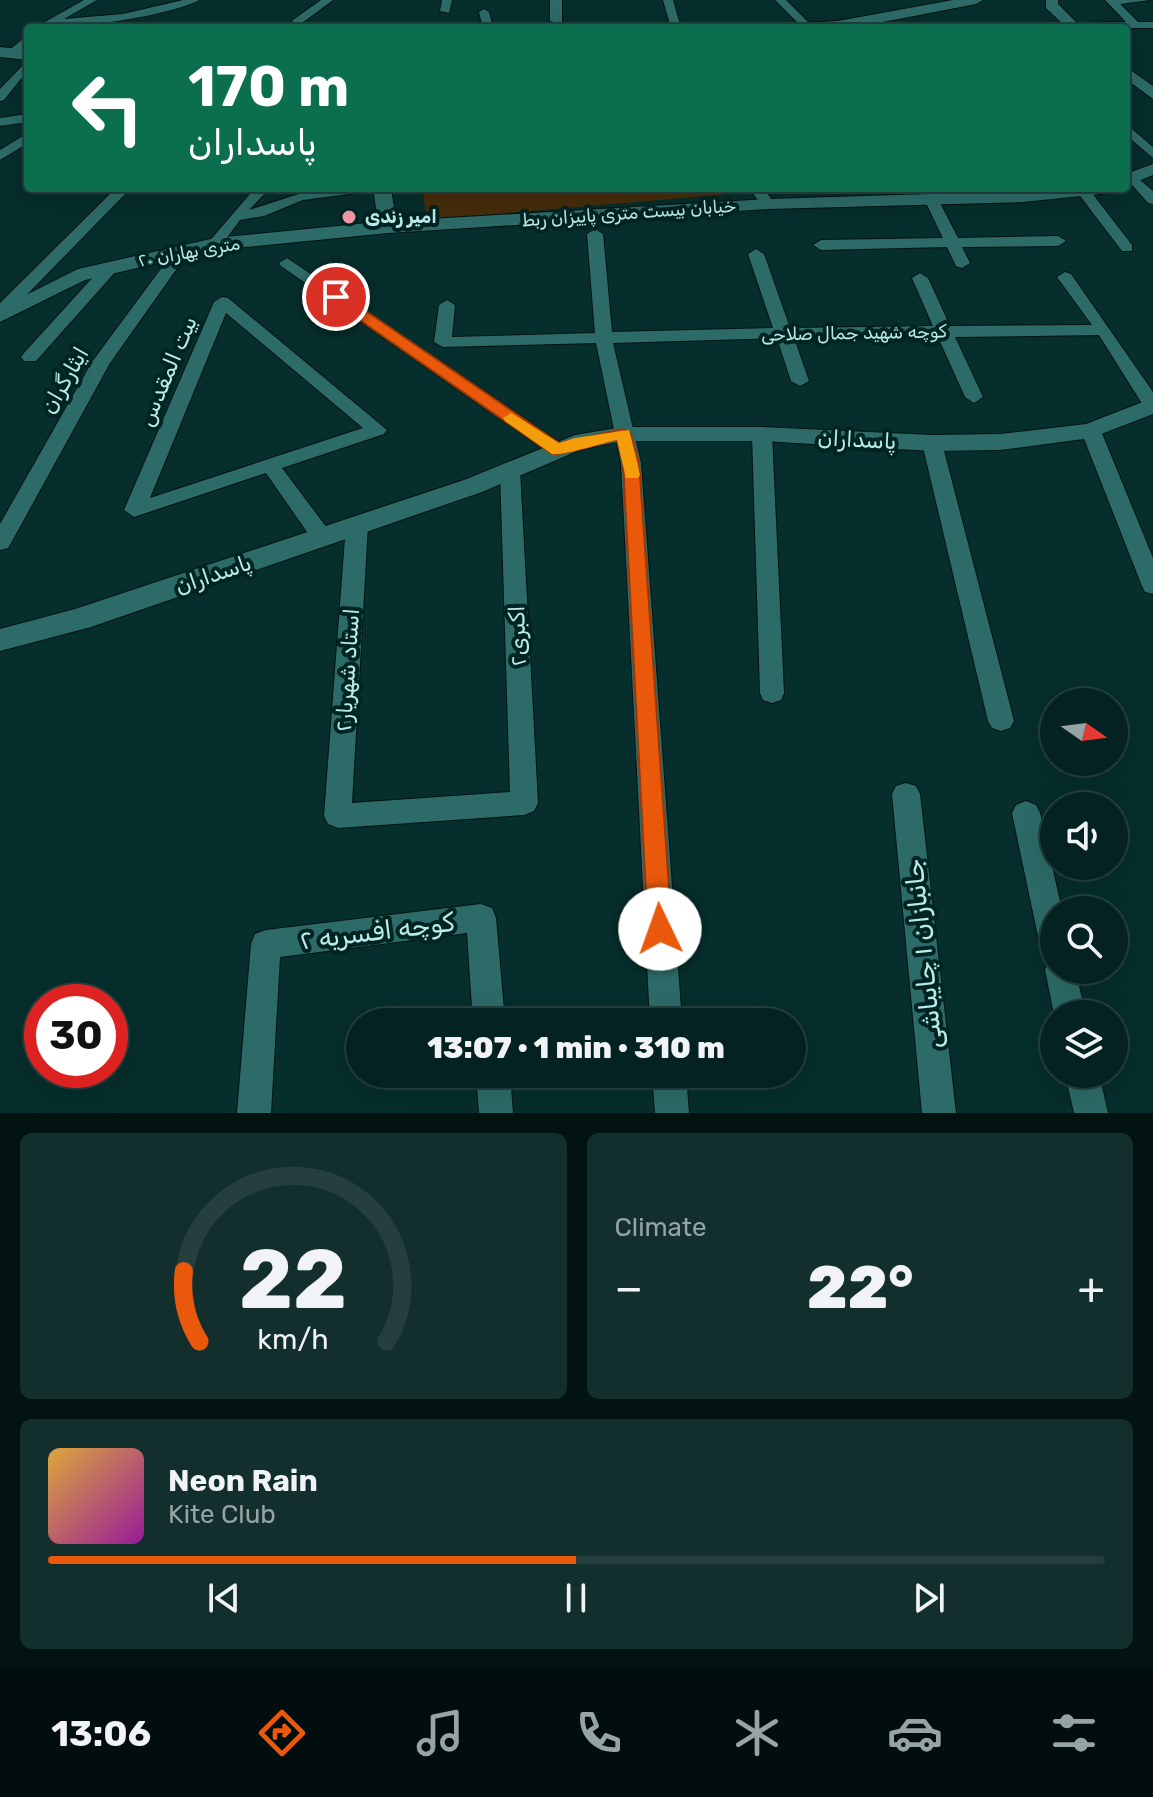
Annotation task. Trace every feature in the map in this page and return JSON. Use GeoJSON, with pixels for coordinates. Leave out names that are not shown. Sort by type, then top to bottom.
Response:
{"type":"FeatureCollection","features":[{"type":"Feature","properties":{"kind":"main road"},"geometry":{"type":"LineString","coordinates":[[836,24],[976,0]]}},
{"type":"Feature","properties":{"kind":"street"},"geometry":{"type":"LineString","coordinates":[[46,24],[92,0]]}},
{"type":"Feature","properties":{"kind":"street"},"geometry":{"type":"LineString","coordinates":[[50,22],[97,22],[148,14],[194,0]]}},
{"type":"Feature","properties":{"kind":"street"},"geometry":{"type":"LineString","coordinates":[[296,24],[328,0]]}},
{"type":"Feature","properties":{"kind":"street"},"geometry":{"type":"LineString","coordinates":[[556,0],[558,24]]}},
{"type":"Feature","properties":{"kind":"street"},"geometry":{"type":"LineString","coordinates":[[668,0],[675,24]]}},
{"type":"Feature","properties":{"kind":"street"},"geometry":{"type":"LineString","coordinates":[[780,0],[803,24]]}},
{"type":"Feature","properties":{"kind":"street"},"geometry":{"type":"LineString","coordinates":[[1033,0],[1052,3],[1071,24]]}},
{"type":"Feature","properties":{"kind":"street"},"geometry":{"type":"LineString","coordinates":[[1111,0],[1145,0]]}},
{"type":"Feature","properties":{"kind":"street"},"geometry":{"type":"LineString","coordinates":[[1111,0],[1135,25]]}},
{"type":"Feature","properties":{"kind":"street"},"geometry":{"type":"LineString","coordinates":[[484,12],[487,24]]}},
{"type":"Feature","properties":{"kind":"street"},"geometry":{"type":"LineString","coordinates":[[1130,25],[1153,25]]}},
{"type":"Feature","properties":{"kind":"street"},"geometry":{"type":"LineString","coordinates":[[0,97],[24,68]]}},
{"type":"Feature","properties":{"kind":"street"},"geometry":{"type":"LineString","coordinates":[[1130,74],[1153,94]]}},
{"type":"Feature","properties":{"kind":"street"},"geometry":{"type":"LineString","coordinates":[[0,122],[24,119]]}},
{"type":"Feature","properties":{"kind":"street"},"geometry":{"type":"LineString","coordinates":[[1130,132],[1153,154]]}},
{"type":"Feature","properties":{"kind":"street"},"geometry":{"type":"LineString","coordinates":[[0,156],[24,140]]}},
{"type":"Feature","properties":{"kind":"street"},"geometry":{"type":"LineString","coordinates":[[1153,169],[1130,180],[1153,200]]}},
{"type":"Feature","properties":{"kind":"street"},"geometry":{"type":"LineString","coordinates":[[0,314],[120,192]]}},
{"type":"Feature","properties":{"kind":"street"},"geometry":{"type":"LineString","coordinates":[[215,244],[259,192]]}},
{"type":"Feature","properties":{"kind":"street"},"geometry":{"type":"LineString","coordinates":[[236,216],[259,215],[281,202],[319,192]]}},
{"type":"Feature","properties":{"kind":"street"},"geometry":{"type":"LineString","coordinates":[[383,192],[388,227]]}},
{"type":"Feature","properties":{"kind":"street"},"geometry":{"type":"LineString","coordinates":[[759,192],[768,204]]}},
{"type":"Feature","properties":{"kind":"street","name":"خیابان بیست متری پاییزان ربط"},"geometry":{"type":"LineString","coordinates":[[388,227],[907,194],[931,199],[1023,197],[1060,192]]}},
{"type":"Feature","properties":{"kind":"street"},"geometry":{"type":"LineString","coordinates":[[1085,192],[1127,248]]}},
{"type":"Feature","properties":{"kind":"street"},"geometry":{"type":"LineString","coordinates":[[931,199],[962,263]]}},
{"type":"Feature","properties":{"kind":"street","name":"۲۰ متری بهاران"},"geometry":{"type":"LineString","coordinates":[[0,314],[78,275],[182,250],[388,227]]}},
{"type":"Feature","properties":{"kind":"street"},"geometry":{"type":"LineString","coordinates":[[595,234],[604,339],[631,463],[665,1008]]}},
{"type":"Feature","properties":{"kind":"street"},"geometry":{"type":"LineString","coordinates":[[821,245],[1058,241]]}},
{"type":"Feature","properties":{"kind":"street","name":"ایثارگران"},"geometry":{"type":"LineString","coordinates":[[0,543],[101,362],[182,250]]}},
{"type":"Feature","properties":{"kind":"street"},"geometry":{"type":"LineString","coordinates":[[756,254],[800,381]]}},
{"type":"Feature","properties":{"kind":"street"},"geometry":{"type":"LineString","coordinates":[[287,263],[558,450]]}},
{"type":"Feature","properties":{"kind":"street"},"geometry":{"type":"LineString","coordinates":[[30,357],[111,267]]}},
{"type":"Feature","properties":{"kind":"street"},"geometry":{"type":"LineString","coordinates":[[1065,277],[1153,405]]}},
{"type":"Feature","properties":{"kind":"street"},"geometry":{"type":"LineString","coordinates":[[920,278],[974,397]]}},
{"type":"Feature","properties":{"kind":"street","name":"بیت المقدس"},"geometry":{"type":"LineString","coordinates":[[222,302],[377,430],[270,465],[134,510],[222,302]]}},
{"type":"Feature","properties":{"kind":"street","name":"کوچه شهید جمال صلاحی"},"geometry":{"type":"LineString","coordinates":[[447,305],[443,342],[783,333],[1104,330]]}},
{"type":"Feature","properties":{"kind":"street","name":"پاسداران"},"geometry":{"type":"LineString","coordinates":[[0,640],[80,619],[473,486],[575,443],[623,434],[762,434],[932,443],[1000,442],[1091,431],[1153,405]]}},
{"type":"Feature","properties":{"kind":"street"},"geometry":{"type":"LineString","coordinates":[[1091,431],[1153,586]]}},
{"type":"Feature","properties":{"kind":"street"},"geometry":{"type":"LineString","coordinates":[[762,434],[772,693]]}},
{"type":"Feature","properties":{"kind":"street"},"geometry":{"type":"LineString","coordinates":[[932,443],[1001,721]]}},
{"type":"Feature","properties":{"kind":"street"},"geometry":{"type":"LineString","coordinates":[[270,465],[322,537]]}},
{"type":"Feature","properties":{"kind":"street","name":"اکبری۲"},"geometry":{"type":"LineString","coordinates":[[338,816],[524,803],[510,470]]}},
{"type":"Feature","properties":{"kind":"street","name":"استاد شهریار۲"},"geometry":{"type":"LineString","coordinates":[[338,816],[357,525]]}},
{"type":"Feature","properties":{"kind":"street","name":"جانبازان ۱ چایباشی"},"geometry":{"type":"LineString","coordinates":[[906,794],[939,1113]]}},
{"type":"Feature","properties":{"kind":"street"},"geometry":{"type":"LineString","coordinates":[[1026,813],[1044,896]]}},
{"type":"Feature","properties":{"kind":"street","name":"کوچه افسریه ۲"},"geometry":{"type":"LineString","coordinates":[[254,1113],[266,944],[481,918],[488,1008]]}},
{"type":"Feature","properties":{"kind":"street"},"geometry":{"type":"LineString","coordinates":[[494,1088],[496,1113]]}},
{"type":"Feature","properties":{"kind":"street"},"geometry":{"type":"LineString","coordinates":[[670,1088],[672,1113]]}},
{"type":"Feature","properties":{"kind":"street"},"geometry":{"type":"LineString","coordinates":[[1085,1088],[1091,1113]]}},
{"type":"Feature","properties":{"kind":"shaded area"},"geometry":{"type":"Polygon","coordinates":[[[423,192],[752,192],[427,220],[423,192]]]}},
{"type":"Feature","properties":{"kind":"slow traffic"},"geometry":{"type":"LineString","coordinates":[[511,418],[558,450],[575,443],[623,434],[632,475]]}},
{"type":"Feature","properties":{"kind":"place","name":"امیر زندی"},"geometry":{"type":"Point","coordinates":[349,217]}},
{"type":"Feature","properties":{"kind":"route"},"geometry":{"type":"LineString","coordinates":[[336,297],[558,450],[575,443],[623,434],[631,463],[660,929]]}}]}
